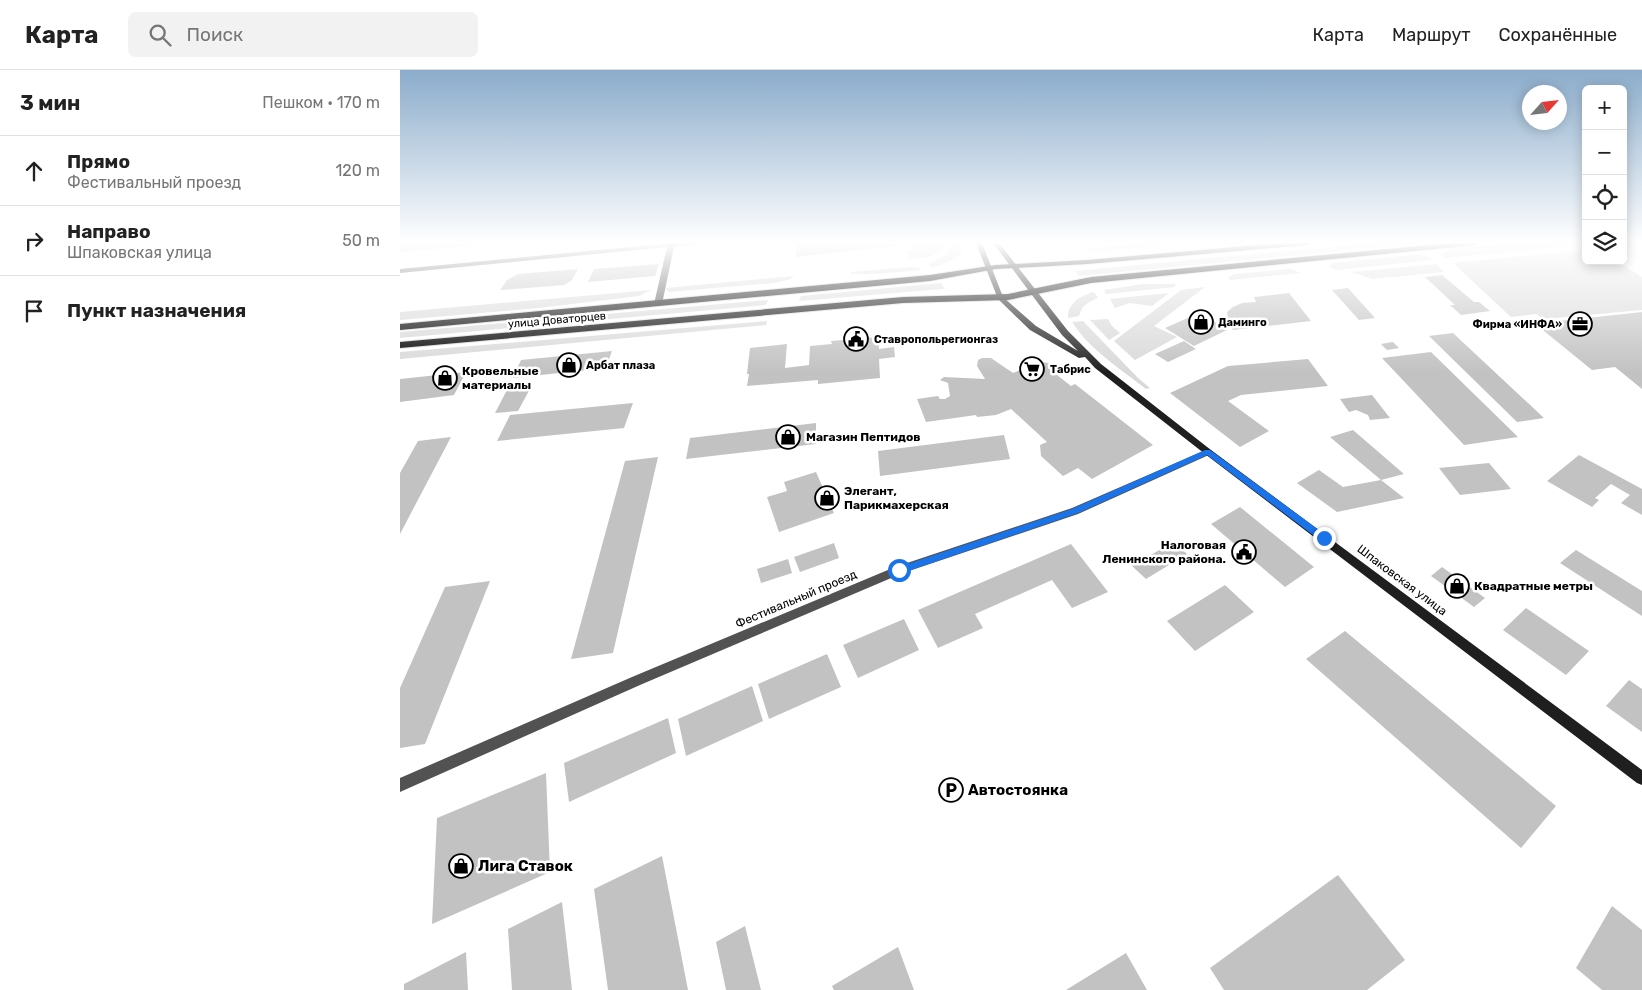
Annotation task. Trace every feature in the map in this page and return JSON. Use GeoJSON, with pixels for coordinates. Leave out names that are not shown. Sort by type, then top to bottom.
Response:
{"type":"FeatureCollection","features":[{"type":"Feature","properties":{"kind":"main road","name":"улица Доваторцев"},"geometry":{"type":"LineString","coordinates":[[400,326],[847,286]]}},
{"type":"Feature","properties":{"kind":"main road","name":"Шпаковская улица"},"geometry":{"type":"LineString","coordinates":[[995,286],[1000,298],[1033,328],[1098,366]]}},
{"type":"Feature","properties":{"kind":"main road","name":"Шпаковская улица"},"geometry":{"type":"LineString","coordinates":[[1029,286],[1065,334],[1098,366],[1208,452],[1642,778]]}},
{"type":"Feature","properties":{"kind":"main road","name":"улица Доваторцев"},"geometry":{"type":"LineString","coordinates":[[400,345],[904,300],[936,298],[984,300],[1065,286]]}},
{"type":"Feature","properties":{"kind":"street"},"geometry":{"type":"LineString","coordinates":[[658,304],[662,286]]}},
{"type":"Feature","properties":{"kind":"street","name":"Фестивальный проезд"},"geometry":{"type":"LineString","coordinates":[[400,785],[636,681],[890,574],[1075,511],[1208,452]]}},
{"type":"Feature","properties":{"kind":"shaded area"},"geometry":{"type":"Polygon","coordinates":[[[687,286],[740,286],[669,292],[665,288],[687,286]]]}},
{"type":"Feature","properties":{"kind":"shaded area"},"geometry":{"type":"Polygon","coordinates":[[[909,286],[943,286],[944,288],[799,301],[801,296],[909,286]]]}},
{"type":"Feature","properties":{"kind":"shaded area"},"geometry":{"type":"Polygon","coordinates":[[[1130,286],[1175,286],[1106,294],[1104,290],[1130,286]]]}},
{"type":"Feature","properties":{"kind":"shaded area"},"geometry":{"type":"Polygon","coordinates":[[[1478,286],[1642,286],[1642,310],[1544,319],[1536,314],[1511,317],[1478,286]]]}},
{"type":"Feature","properties":{"kind":"shaded area"},"geometry":{"type":"Polygon","coordinates":[[[1205,287],[1154,326],[1177,337],[1135,360],[1114,341],[1181,290],[1205,287]]]}},
{"type":"Feature","properties":{"kind":"shaded area"},"geometry":{"type":"Polygon","coordinates":[[[651,290],[639,296],[539,308],[400,320],[400,312],[651,290]]]}},
{"type":"Feature","properties":{"kind":"shaded area"},"geometry":{"type":"Polygon","coordinates":[[[1094,292],[1098,298],[1086,304],[1079,316],[1068,318],[1070,308],[1076,300],[1094,292]]]}},
{"type":"Feature","properties":{"kind":"shaded area"},"geometry":{"type":"Polygon","coordinates":[[[1169,293],[1152,306],[1130,303],[1115,308],[1110,299],[1169,293]]]}},
{"type":"Feature","properties":{"kind":"shaded area"},"geometry":{"type":"Polygon","coordinates":[[[768,300],[766,305],[400,338],[400,332],[768,300]]]}},
{"type":"Feature","properties":{"kind":"shaded area"},"geometry":{"type":"Polygon","coordinates":[[[1108,319],[1112,326],[1120,333],[1109,340],[1090,320],[1108,319]]]}},
{"type":"Feature","properties":{"kind":"shaded area"},"geometry":{"type":"Polygon","coordinates":[[[767,321],[766,325],[400,359],[400,352],[767,321]]]}},
{"type":"Feature","properties":{"kind":"shaded area"},"geometry":{"type":"Polygon","coordinates":[[[1083,321],[1150,388],[1146,389],[1087,341],[1072,322],[1083,321]]]}},
{"type":"Feature","properties":{"kind":"building"},"geometry":{"type":"Polygon","coordinates":[[[503,286],[552,286],[500,290],[503,286]]]}},
{"type":"Feature","properties":{"kind":"building"},"geometry":{"type":"Polygon","coordinates":[[[1435,286],[1455,286],[1474,302],[1479,302],[1490,311],[1461,315],[1450,305],[1455,305],[1435,286]]]}},
{"type":"Feature","properties":{"kind":"building"},"geometry":{"type":"Polygon","coordinates":[[[1348,288],[1375,318],[1359,320],[1332,290],[1348,288]]]}},
{"type":"Feature","properties":{"kind":"building"},"geometry":{"type":"Polygon","coordinates":[[[1289,293],[1311,321],[1233,330],[1228,321],[1227,312],[1242,303],[1256,302],[1254,297],[1289,293]]]}},
{"type":"Feature","properties":{"kind":"building"},"geometry":{"type":"Polygon","coordinates":[[[1642,312],[1642,389],[1615,367],[1592,370],[1533,322],[1557,319],[1559,321],[1642,312]]]}},
{"type":"Feature","properties":{"kind":"building"},"geometry":{"type":"Polygon","coordinates":[[[1199,313],[1202,316],[1208,315],[1227,330],[1194,346],[1165,328],[1199,313]]]}},
{"type":"Feature","properties":{"kind":"building"},"geometry":{"type":"Polygon","coordinates":[[[1453,333],[1544,418],[1517,422],[1429,336],[1453,333]]]}},
{"type":"Feature","properties":{"kind":"building"},"geometry":{"type":"Polygon","coordinates":[[[878,337],[879,349],[894,347],[895,357],[879,359],[880,378],[818,384],[818,380],[747,386],[750,348],[787,344],[785,368],[809,365],[810,346],[832,344],[831,341],[878,337]]]}},
{"type":"Feature","properties":{"kind":"building"},"geometry":{"type":"Polygon","coordinates":[[[1184,341],[1196,349],[1168,362],[1155,354],[1184,341]]]}},
{"type":"Feature","properties":{"kind":"building"},"geometry":{"type":"Polygon","coordinates":[[[1393,342],[1399,348],[1387,350],[1381,344],[1393,342]]]}},
{"type":"Feature","properties":{"kind":"building"},"geometry":{"type":"Polygon","coordinates":[[[612,351],[606,368],[513,378],[521,360],[612,351]]]}},
{"type":"Feature","properties":{"kind":"building"},"geometry":{"type":"Polygon","coordinates":[[[1431,352],[1518,437],[1464,445],[1382,358],[1431,352]]]}},
{"type":"Feature","properties":{"kind":"building"},"geometry":{"type":"Polygon","coordinates":[[[991,358],[1013,373],[1041,362],[1049,363],[1051,366],[1048,368],[1071,386],[1075,384],[1153,445],[1092,479],[1078,468],[1063,476],[1041,456],[1040,445],[1047,442],[1011,409],[996,415],[977,417],[976,415],[926,422],[917,399],[938,396],[940,399],[945,399],[950,396],[948,383],[940,380],[944,377],[985,379],[977,366],[978,360],[991,358]]]}},
{"type":"Feature","properties":{"kind":"building"},"geometry":{"type":"Polygon","coordinates":[[[1308,359],[1328,386],[1241,395],[1228,401],[1269,431],[1240,447],[1170,393],[1228,366],[1308,359]]]}},
{"type":"Feature","properties":{"kind":"building"},"geometry":{"type":"Polygon","coordinates":[[[466,372],[454,395],[400,402],[400,379],[466,372]]]}},
{"type":"Feature","properties":{"kind":"building"},"geometry":{"type":"Polygon","coordinates":[[[531,387],[518,411],[495,413],[507,390],[531,387]]]}},
{"type":"Feature","properties":{"kind":"building"},"geometry":{"type":"Polygon","coordinates":[[[1372,395],[1390,418],[1370,420],[1368,415],[1356,410],[1349,412],[1340,399],[1372,395]]]}},
{"type":"Feature","properties":{"kind":"building"},"geometry":{"type":"Polygon","coordinates":[[[633,403],[624,428],[497,441],[510,415],[633,403]]]}},
{"type":"Feature","properties":{"kind":"building"},"geometry":{"type":"Polygon","coordinates":[[[816,423],[816,444],[686,459],[690,438],[816,423]]]}},
{"type":"Feature","properties":{"kind":"building"},"geometry":{"type":"Polygon","coordinates":[[[1353,430],[1404,474],[1381,480],[1330,437],[1353,430]]]}},
{"type":"Feature","properties":{"kind":"building"},"geometry":{"type":"Polygon","coordinates":[[[1004,435],[1010,459],[880,476],[878,451],[1004,435]]]}},
{"type":"Feature","properties":{"kind":"building"},"geometry":{"type":"Polygon","coordinates":[[[451,437],[400,534],[400,473],[418,441],[451,437]]]}},
{"type":"Feature","properties":{"kind":"building"},"geometry":{"type":"Polygon","coordinates":[[[1579,455],[1642,489],[1642,515],[1621,503],[1630,495],[1611,484],[1595,498],[1599,500],[1592,507],[1547,481],[1579,455]]]}},
{"type":"Feature","properties":{"kind":"building"},"geometry":{"type":"Polygon","coordinates":[[[658,457],[613,653],[571,659],[625,461],[658,457]]]}},
{"type":"Feature","properties":{"kind":"building"},"geometry":{"type":"Polygon","coordinates":[[[1489,463],[1511,489],[1460,495],[1439,468],[1489,463]]]}},
{"type":"Feature","properties":{"kind":"building"},"geometry":{"type":"Polygon","coordinates":[[[1319,470],[1343,487],[1381,480],[1404,498],[1337,512],[1297,483],[1319,470]]]}},
{"type":"Feature","properties":{"kind":"building"},"geometry":{"type":"Polygon","coordinates":[[[816,472],[834,513],[779,532],[767,497],[787,491],[784,482],[816,472]]]}},
{"type":"Feature","properties":{"kind":"building"},"geometry":{"type":"Polygon","coordinates":[[[1240,507],[1314,567],[1285,587],[1211,524],[1240,507]]]}},
{"type":"Feature","properties":{"kind":"building"},"geometry":{"type":"Polygon","coordinates":[[[1173,542],[1187,554],[1146,579],[1132,566],[1173,542]]]}},
{"type":"Feature","properties":{"kind":"building"},"geometry":{"type":"Polygon","coordinates":[[[834,543],[839,558],[800,572],[794,557],[834,543]]]}},
{"type":"Feature","properties":{"kind":"building"},"geometry":{"type":"Polygon","coordinates":[[[1071,544],[1108,592],[1072,608],[1052,580],[975,614],[983,628],[938,648],[918,610],[1071,544]]]}},
{"type":"Feature","properties":{"kind":"building"},"geometry":{"type":"Polygon","coordinates":[[[1576,550],[1642,591],[1642,616],[1560,563],[1576,550]]]}},
{"type":"Feature","properties":{"kind":"building"},"geometry":{"type":"Polygon","coordinates":[[[788,559],[792,573],[761,583],[757,569],[788,559]]]}},
{"type":"Feature","properties":{"kind":"building"},"geometry":{"type":"Polygon","coordinates":[[[1442,567],[1485,598],[1474,607],[1431,576],[1442,567]]]}},
{"type":"Feature","properties":{"kind":"building"},"geometry":{"type":"Polygon","coordinates":[[[490,581],[425,744],[400,748],[400,688],[445,587],[490,581]]]}},
{"type":"Feature","properties":{"kind":"building"},"geometry":{"type":"Polygon","coordinates":[[[1225,585],[1254,612],[1195,651],[1167,621],[1225,585]]]}},
{"type":"Feature","properties":{"kind":"building"},"geometry":{"type":"Polygon","coordinates":[[[1526,608],[1589,651],[1566,675],[1503,630],[1526,608]]]}},
{"type":"Feature","properties":{"kind":"building"},"geometry":{"type":"Polygon","coordinates":[[[904,619],[919,650],[858,678],[843,645],[904,619]]]}},
{"type":"Feature","properties":{"kind":"building"},"geometry":{"type":"Polygon","coordinates":[[[1345,631],[1556,806],[1521,848],[1306,659],[1345,631]]]}},
{"type":"Feature","properties":{"kind":"building"},"geometry":{"type":"Polygon","coordinates":[[[827,654],[841,687],[769,719],[758,684],[827,654]]]}},
{"type":"Feature","properties":{"kind":"building"},"geometry":{"type":"Polygon","coordinates":[[[1629,680],[1642,689],[1642,732],[1606,706],[1629,680]]]}},
{"type":"Feature","properties":{"kind":"building"},"geometry":{"type":"Polygon","coordinates":[[[752,686],[763,721],[686,756],[678,719],[752,686]]]}},
{"type":"Feature","properties":{"kind":"building"},"geometry":{"type":"Polygon","coordinates":[[[668,718],[676,753],[569,802],[564,763],[668,718]]]}},
{"type":"Feature","properties":{"kind":"building"},"geometry":{"type":"Polygon","coordinates":[[[546,773],[550,872],[432,924],[437,818],[546,773]]]}},
{"type":"Feature","properties":{"kind":"building"},"geometry":{"type":"Polygon","coordinates":[[[662,856],[688,990],[608,990],[594,889],[662,856]]]}},
{"type":"Feature","properties":{"kind":"building"},"geometry":{"type":"Polygon","coordinates":[[[1338,875],[1405,960],[1367,990],[1224,990],[1210,968],[1338,875]]]}},
{"type":"Feature","properties":{"kind":"building"},"geometry":{"type":"Polygon","coordinates":[[[562,902],[572,990],[512,990],[508,929],[562,902]]]}},
{"type":"Feature","properties":{"kind":"building"},"geometry":{"type":"Polygon","coordinates":[[[1612,906],[1642,930],[1642,990],[1602,990],[1576,968],[1612,906]]]}},
{"type":"Feature","properties":{"kind":"building"},"geometry":{"type":"Polygon","coordinates":[[[745,926],[761,990],[726,990],[716,942],[745,926]]]}},
{"type":"Feature","properties":{"kind":"building"},"geometry":{"type":"Polygon","coordinates":[[[898,947],[914,990],[834,990],[832,986],[898,947]]]}},
{"type":"Feature","properties":{"kind":"building"},"geometry":{"type":"Polygon","coordinates":[[[466,952],[468,990],[404,990],[404,984],[466,952]]]}},
{"type":"Feature","properties":{"kind":"building"},"geometry":{"type":"Polygon","coordinates":[[[1126,953],[1147,990],[1066,990],[1126,953]]]}},
{"type":"Feature","properties":{"kind":"place","name":"Даминго"},"geometry":{"type":"Point","coordinates":[1201,322]}},
{"type":"Feature","properties":{"kind":"place","name":"Фирма «ИНФА»"},"geometry":{"type":"Point","coordinates":[1580,324]}},
{"type":"Feature","properties":{"kind":"place","name":"Ставропольрегионгаз"},"geometry":{"type":"Point","coordinates":[856,339]}},
{"type":"Feature","properties":{"kind":"place","name":"Арбат плаза"},"geometry":{"type":"Point","coordinates":[569,365]}},
{"type":"Feature","properties":{"kind":"place","name":"Табрис"},"geometry":{"type":"Point","coordinates":[1032,369]}},
{"type":"Feature","properties":{"kind":"place","name":"Кровельные материалы"},"geometry":{"type":"Point","coordinates":[445,378]}},
{"type":"Feature","properties":{"kind":"place","name":"Магазин Пептидов"},"geometry":{"type":"Point","coordinates":[788,437]}},
{"type":"Feature","properties":{"kind":"place","name":"Элегант, Парикмахерская"},"geometry":{"type":"Point","coordinates":[827,498]}},
{"type":"Feature","properties":{"kind":"place","name":"Налоговая Ленинского района."},"geometry":{"type":"Point","coordinates":[1244,552]}},
{"type":"Feature","properties":{"kind":"place","name":"Квадратные метры"},"geometry":{"type":"Point","coordinates":[1457,586]}},
{"type":"Feature","properties":{"kind":"place","name":"Автостоянка"},"geometry":{"type":"Point","coordinates":[951,790]}},
{"type":"Feature","properties":{"kind":"place","name":"Лига Ставок"},"geometry":{"type":"Point","coordinates":[461,866]}},
{"type":"Feature","properties":{"kind":"route"},"geometry":{"type":"LineString","coordinates":[[899,570],[1075,511],[1208,452],[1324,538]]}}]}
